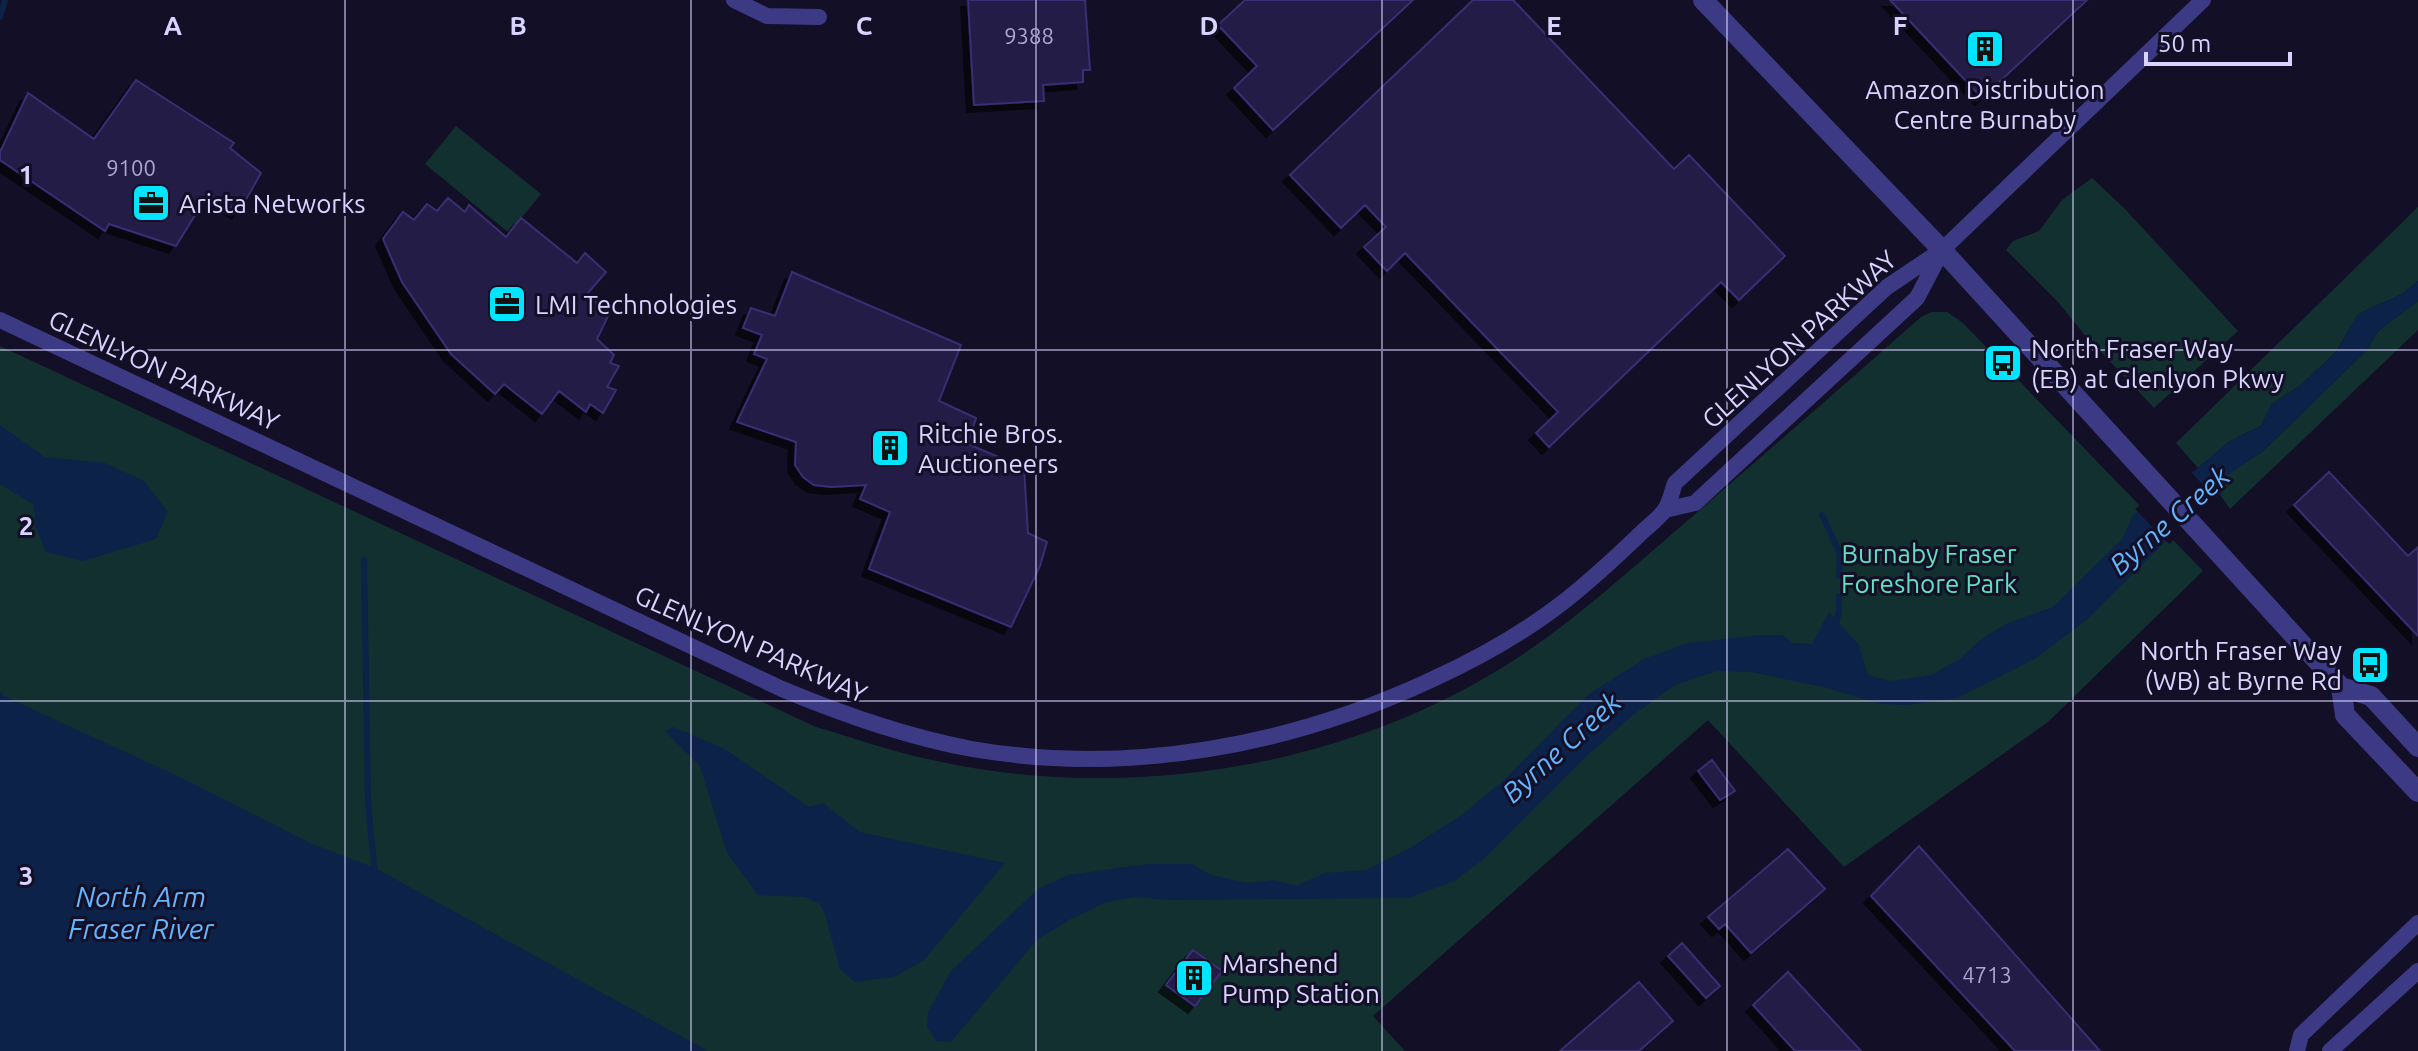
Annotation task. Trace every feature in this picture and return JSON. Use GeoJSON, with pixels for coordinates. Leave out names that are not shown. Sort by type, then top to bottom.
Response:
{"type":"FeatureCollection","features":[{"type":"Feature","properties":{"kind":"street"},"geometry":{"type":"LineString","coordinates":[[734,0],[767,16],[819,17]]}},
{"type":"Feature","properties":{"kind":"street"},"geometry":{"type":"LineString","coordinates":[[1703,0],[1942,250],[2341,687],[2371,696],[2418,747]]}},
{"type":"Feature","properties":{"kind":"street"},"geometry":{"type":"LineString","coordinates":[[1942,250],[2203,0]]}},
{"type":"Feature","properties":{"kind":"street","name":"GLENLYON PARKWAY"},"geometry":{"type":"LineString","coordinates":[[0,320],[782,689],[839,713],[971,749],[1017,755],[1103,758],[1180,753],[1294,732],[1383,703],[1475,660],[1517,635],[1596,576],[1665,510],[1675,483],[1887,287],[1942,250]]}},
{"type":"Feature","properties":{"kind":"street","name":"GLENLYON PARKWAY"},"geometry":{"type":"LineString","coordinates":[[1665,510],[1695,503],[1917,298],[1942,250]]}},
{"type":"Feature","properties":{"kind":"street"},"geometry":{"type":"LineString","coordinates":[[2341,687],[2345,715],[2418,792]]}},
{"type":"Feature","properties":{"kind":"street"},"geometry":{"type":"LineString","coordinates":[[2297,1051],[2301,1035],[2418,923]]}},
{"type":"Feature","properties":{"kind":"street"},"geometry":{"type":"LineString","coordinates":[[2330,1051],[2418,971]]}},
{"type":"Feature","properties":{"kind":"green space"},"geometry":{"type":"Polygon","coordinates":[[[456,126],[541,194],[509,233],[425,164],[456,126]]]}},
{"type":"Feature","properties":{"kind":"green space"},"geometry":{"type":"Polygon","coordinates":[[[2092,178],[2124,208],[2238,331],[2154,408],[2058,302],[2006,250],[2013,241],[2039,231],[2062,200],[2092,178]]]}},
{"type":"Feature","properties":{"kind":"green space"},"geometry":{"type":"Polygon","coordinates":[[[2418,207],[2418,281],[2402,294],[2358,314],[2336,352],[2302,384],[2272,404],[2261,426],[2230,441],[2198,468],[2176,443],[2418,207]]]}},
{"type":"Feature","properties":{"kind":"green space"},"geometry":{"type":"Polygon","coordinates":[[[2418,301],[2418,330],[2230,509],[2220,495],[2226,475],[2262,452],[2367,350],[2378,331],[2418,301]]]}},
{"type":"Feature","properties":{"kind":"green space","name":"Burnaby Fraser Foreshore Park"},"geometry":{"type":"Polygon","coordinates":[[[1931,312],[1947,312],[1963,323],[2203,571],[2048,722],[1844,867],[1708,720],[1373,1016],[1405,1051],[590,1051],[0,762],[0,346],[816,727],[917,757],[1002,772],[1074,778],[1146,777],[1218,769],[1289,756],[1358,735],[1425,709],[1488,676],[1584,609],[1921,317],[1931,312]]]}},
{"type":"Feature","properties":{"kind":"water","name":"Byrne Creek"},"geometry":{"type":"Polygon","coordinates":[[[2418,281],[2418,301],[2378,331],[2367,350],[2262,452],[2227,475],[2220,495],[2167,540],[2089,618],[2036,658],[1958,698],[1906,705],[1881,704],[1823,687],[1751,672],[1717,671],[1675,685],[1633,715],[1589,754],[1484,859],[1454,881],[1408,898],[1169,900],[1133,897],[1104,903],[1037,940],[951,1042],[936,1041],[927,1027],[928,1012],[951,971],[1038,889],[1068,875],[1147,864],[1192,864],[1211,875],[1247,883],[1274,880],[1297,886],[1324,873],[1367,870],[1410,848],[1463,814],[1504,780],[1589,694],[1644,659],[1688,643],[1782,635],[1793,643],[1812,644],[1829,612],[1859,645],[1868,675],[1890,681],[1931,675],[1960,659],[1980,640],[2008,623],[2053,607],[2123,538],[2133,515],[2230,441],[2261,426],[2272,404],[2302,384],[2336,352],[2358,314],[2402,294],[2418,281]]]}},
{"type":"Feature","properties":{"kind":"water"},"geometry":{"type":"Polygon","coordinates":[[[0,425],[45,457],[105,463],[144,481],[168,512],[156,539],[83,561],[46,552],[35,525],[34,505],[0,484],[0,425]]]}},
{"type":"Feature","properties":{"kind":"water","name":"North Arm Fraser River"},"geometry":{"type":"Polygon","coordinates":[[[0,691],[2,695],[188,781],[310,843],[375,868],[708,1051],[0,1051],[0,691]]]}},
{"type":"Feature","properties":{"kind":"water"},"geometry":{"type":"Polygon","coordinates":[[[673,727],[725,749],[809,807],[823,803],[860,832],[1005,863],[924,960],[894,977],[855,982],[840,969],[820,904],[805,897],[758,895],[727,853],[700,766],[665,731],[673,727]]]}},
{"type":"Feature","properties":{"kind":"pier"},"geometry":{"type":"Polygon","coordinates":[[[2189,470],[2218,501],[2169,544],[2135,509],[2189,470]]]}},
{"type":"Feature","properties":{"kind":"building"},"geometry":{"type":"Polygon","coordinates":[[[968,0],[1085,0],[1090,70],[1083,70],[1083,82],[1043,85],[1044,101],[974,105],[968,0]]]}},
{"type":"Feature","properties":{"kind":"building"},"geometry":{"type":"Polygon","coordinates":[[[1245,0],[1413,0],[1273,130],[1234,88],[1257,66],[1218,25],[1245,0]]]}},
{"type":"Feature","properties":{"kind":"building"},"geometry":{"type":"Polygon","coordinates":[[[1473,0],[1513,0],[1674,169],[1689,155],[1785,256],[1739,300],[1721,282],[1549,447],[1536,433],[1558,412],[1405,253],[1387,271],[1364,247],[1386,227],[1365,205],[1341,228],[1290,175],[1473,0]]]}},
{"type":"Feature","properties":{"kind":"building","name":"Amazon Distribution Centre Burnaby"},"geometry":{"type":"Polygon","coordinates":[[[1890,0],[2087,0],[1982,98],[1890,0]]]}},
{"type":"Feature","properties":{"kind":"building"},"geometry":{"type":"Polygon","coordinates":[[[136,80],[234,143],[230,148],[261,173],[239,212],[208,194],[176,246],[109,224],[105,231],[0,160],[0,152],[28,93],[94,139],[136,80]]]}},
{"type":"Feature","properties":{"kind":"building","name":"LMI Technologies"},"geometry":{"type":"Polygon","coordinates":[[[448,198],[465,212],[469,205],[506,237],[521,218],[577,263],[585,253],[606,272],[587,294],[609,314],[597,339],[614,355],[610,363],[619,366],[607,387],[616,390],[603,413],[590,404],[586,412],[559,391],[542,414],[504,384],[495,394],[451,354],[402,282],[383,239],[403,212],[414,220],[427,204],[437,211],[448,198]]]}},
{"type":"Feature","properties":{"kind":"building","name":"Ritchie Bros. Auctioneers"},"geometry":{"type":"Polygon","coordinates":[[[792,272],[961,345],[939,401],[976,418],[968,444],[1024,468],[1028,533],[1047,542],[1040,566],[1011,627],[869,569],[890,512],[860,499],[866,485],[814,485],[803,477],[795,465],[796,442],[737,422],[767,359],[754,354],[762,335],[743,328],[751,308],[775,316],[792,272]]]}},
{"type":"Feature","properties":{"kind":"building"},"geometry":{"type":"Polygon","coordinates":[[[2329,472],[2408,556],[2418,547],[2418,636],[2294,505],[2329,472]]]}},
{"type":"Feature","properties":{"kind":"building"},"geometry":{"type":"Polygon","coordinates":[[[1712,760],[1735,791],[1720,800],[1698,771],[1712,760]]]}},
{"type":"Feature","properties":{"kind":"building"},"geometry":{"type":"Polygon","coordinates":[[[1919,846],[2100,1051],[2015,1051],[1871,896],[1919,846]]]}},
{"type":"Feature","properties":{"kind":"building"},"geometry":{"type":"Polygon","coordinates":[[[1788,849],[1825,889],[1751,953],[1725,924],[1719,929],[1708,917],[1788,849]]]}},
{"type":"Feature","properties":{"kind":"building"},"geometry":{"type":"Polygon","coordinates":[[[1682,943],[1720,986],[1706,998],[1668,956],[1682,943]]]}},
{"type":"Feature","properties":{"kind":"building","name":"Marshend Pump Station"},"geometry":{"type":"Polygon","coordinates":[[[1193,950],[1222,971],[1195,1006],[1166,985],[1193,950]]]}},
{"type":"Feature","properties":{"kind":"building"},"geometry":{"type":"Polygon","coordinates":[[[1788,972],[1861,1051],[1795,1051],[1753,1005],[1788,972]]]}},
{"type":"Feature","properties":{"kind":"building"},"geometry":{"type":"Polygon","coordinates":[[[1639,982],[1673,1021],[1639,1051],[1560,1051],[1639,982]]]}},
{"type":"Feature","properties":{"kind":"waterway"},"geometry":{"type":"LineString","coordinates":[[0,17],[5,0]]}},
{"type":"Feature","properties":{"kind":"waterway"},"geometry":{"type":"LineString","coordinates":[[1822,515],[1840,554],[1839,576]]}},
{"type":"Feature","properties":{"kind":"waterway"},"geometry":{"type":"LineString","coordinates":[[364,560],[368,802],[375,876]]}},
{"type":"Feature","properties":{"kind":"waterway"},"geometry":{"type":"LineString","coordinates":[[1835,628],[1839,596]]}},
{"type":"Feature","properties":{"kind":"place","name":"Amazon Distribution Centre Burnaby"},"geometry":{"type":"Point","coordinates":[1985,49]}},
{"type":"Feature","properties":{"kind":"place","name":"Arista Networks"},"geometry":{"type":"Point","coordinates":[151,203]}},
{"type":"Feature","properties":{"kind":"place","name":"LMI Technologies"},"geometry":{"type":"Point","coordinates":[507,304]}},
{"type":"Feature","properties":{"kind":"place","name":"North Fraser Way (EB) at Glenlyon Pkwy"},"geometry":{"type":"Point","coordinates":[2003,363]}},
{"type":"Feature","properties":{"kind":"place","name":"Ritchie Bros. Auctioneers"},"geometry":{"type":"Point","coordinates":[890,448]}},
{"type":"Feature","properties":{"kind":"place","name":"North Fraser Way (WB) at Byrne Rd"},"geometry":{"type":"Point","coordinates":[2370,665]}},
{"type":"Feature","properties":{"kind":"place","name":"Marshend Pump Station"},"geometry":{"type":"Point","coordinates":[1194,978]}}]}
